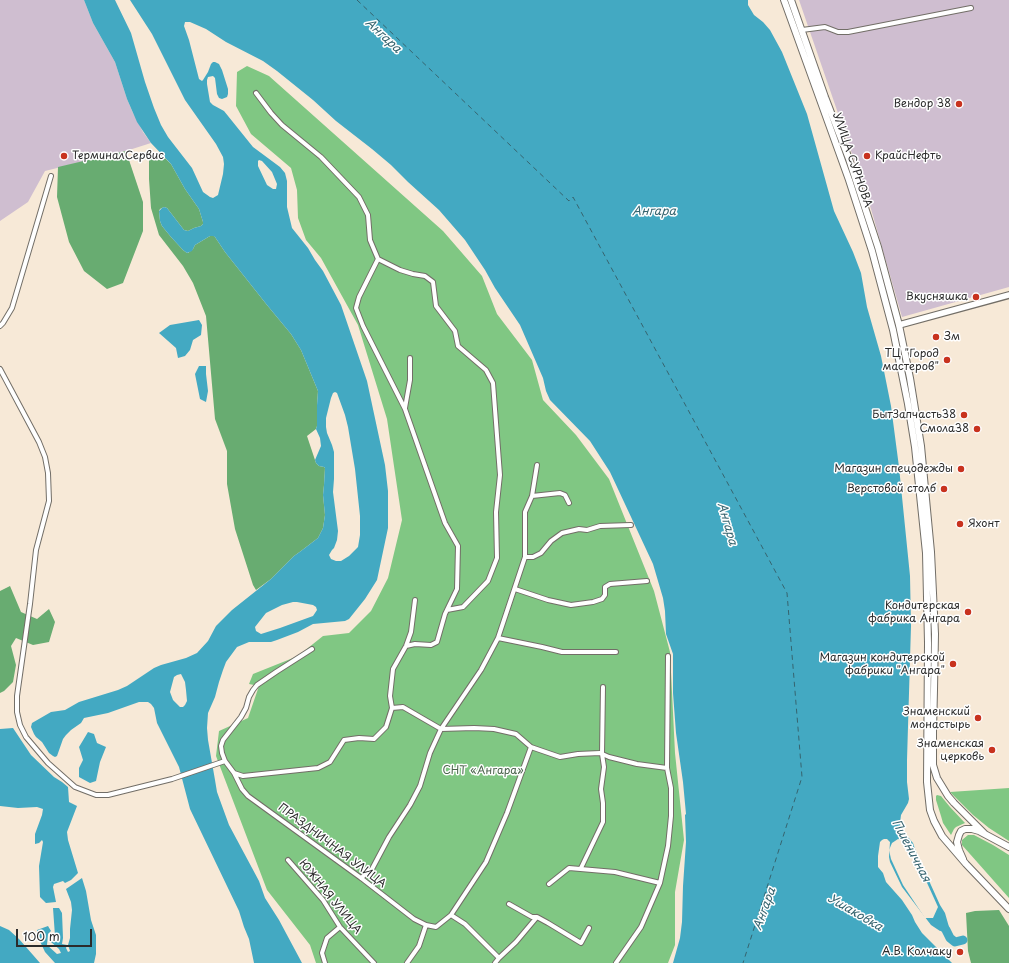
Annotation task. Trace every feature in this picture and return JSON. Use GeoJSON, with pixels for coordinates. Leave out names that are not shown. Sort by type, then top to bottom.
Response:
{"type":"FeatureCollection","features":[{"type":"Feature","properties":{"kind":"main road","name":"УЛИЦА СУРНОВА"},"geometry":{"type":"LineString","coordinates":[[784,0],[849,180],[872,251],[893,330],[915,446],[926,553],[928,643],[927,782],[929,800],[932,814],[942,836],[966,864]]}},
{"type":"Feature","properties":{"kind":"main road","name":"УЛИЦА СУРНОВА"},"geometry":{"type":"LineString","coordinates":[[791,0],[854,175],[879,252],[899,325],[910,378],[926,487],[931,552],[935,634],[933,765],[937,778],[951,800],[985,834]]}},
{"type":"Feature","properties":{"kind":"main road"},"geometry":{"type":"LineString","coordinates":[[899,325],[1009,296]]}},
{"type":"Feature","properties":{"kind":"main road"},"geometry":{"type":"LineString","coordinates":[[1009,847],[977,830],[970,828],[963,830],[958,839],[958,845],[966,864],[1009,909]]}},
{"type":"Feature","properties":{"kind":"street"},"geometry":{"type":"LineString","coordinates":[[802,30],[825,27],[838,32],[848,32],[971,8]]}},
{"type":"Feature","properties":{"kind":"street"},"geometry":{"type":"LineString","coordinates":[[256,93],[282,125],[321,157],[359,197],[368,215],[370,240],[378,259],[400,270],[425,276],[433,282],[436,306],[455,330],[458,346],[486,370],[493,383],[500,475],[496,512],[496,558],[488,581],[463,607],[446,610]]}},
{"type":"Feature","properties":{"kind":"street"},"geometry":{"type":"LineString","coordinates":[[0,326],[12,308],[51,176]]}},
{"type":"Feature","properties":{"kind":"street"},"geometry":{"type":"LineString","coordinates":[[378,259],[359,297],[356,308],[363,326],[405,409],[445,523],[458,546],[457,589],[446,610],[437,642],[431,645],[415,644],[406,646]]}},
{"type":"Feature","properties":{"kind":"street"},"geometry":{"type":"LineString","coordinates":[[405,409],[410,380],[410,358]]}},
{"type":"Feature","properties":{"kind":"street"},"geometry":{"type":"LineString","coordinates":[[0,369],[39,442],[45,457],[48,473],[49,501],[36,550],[16,712],[26,737],[48,763],[75,787],[96,795],[108,795],[172,779],[225,761],[222,753],[223,740],[241,717],[253,690],[257,685],[312,649]]}},
{"type":"Feature","properties":{"kind":"street"},"geometry":{"type":"LineString","coordinates":[[361,878],[372,869],[389,837],[410,805],[420,786],[430,753],[440,729],[481,670],[498,638],[525,557],[525,512],[532,496],[537,465]]}},
{"type":"Feature","properties":{"kind":"street"},"geometry":{"type":"LineString","coordinates":[[532,496],[560,493],[565,495],[569,503]]}},
{"type":"Feature","properties":{"kind":"street"},"geometry":{"type":"LineString","coordinates":[[525,557],[533,557],[541,553],[551,541],[562,533],[579,529],[587,530],[600,526],[631,525]]}},
{"type":"Feature","properties":{"kind":"street"},"geometry":{"type":"LineString","coordinates":[[515,589],[548,600],[571,605],[593,602],[602,599],[605,595],[605,587],[610,584],[647,581]]}},
{"type":"Feature","properties":{"kind":"street"},"geometry":{"type":"LineString","coordinates":[[234,774],[244,776],[318,768],[330,762],[344,740],[359,738],[374,739],[386,727],[392,708],[390,696],[393,669],[406,646],[411,632],[415,600]]}},
{"type":"Feature","properties":{"kind":"street"},"geometry":{"type":"LineString","coordinates":[[498,638],[542,646],[562,652],[616,652]]}},
{"type":"Feature","properties":{"kind":"street"},"geometry":{"type":"LineString","coordinates":[[616,963],[641,927],[660,883],[668,846],[671,816],[671,788],[668,768],[668,656]]}},
{"type":"Feature","properties":{"kind":"street"},"geometry":{"type":"LineString","coordinates":[[581,868],[603,822],[601,789],[604,767],[602,754],[603,687]]}},
{"type":"Feature","properties":{"kind":"street"},"geometry":{"type":"LineString","coordinates":[[392,708],[402,707],[440,729],[494,729],[516,734],[531,747],[560,757],[600,752],[609,757],[637,764],[668,768]]}},
{"type":"Feature","properties":{"kind":"street"},"geometry":{"type":"LineString","coordinates":[[407,963],[419,946],[426,925],[436,927],[451,915],[486,862],[507,813],[531,747]]}},
{"type":"Feature","properties":{"kind":"street","name":"ПРАЗДНИЧНАЯ УЛИЦА"},"geometry":{"type":"LineString","coordinates":[[225,761],[248,796],[361,878],[414,920],[426,925]]}},
{"type":"Feature","properties":{"kind":"street","name":"ЮЖНАЯ УЛИЦА"},"geometry":{"type":"LineString","coordinates":[[288,860],[323,900],[340,927],[374,963]]}},
{"type":"Feature","properties":{"kind":"street"},"geometry":{"type":"LineString","coordinates":[[549,884],[568,868],[615,872],[660,883]]}},
{"type":"Feature","properties":{"kind":"street"},"geometry":{"type":"LineString","coordinates":[[509,904],[532,917],[537,917],[581,943],[589,928]]}},
{"type":"Feature","properties":{"kind":"street"},"geometry":{"type":"LineString","coordinates":[[451,915],[465,924],[499,958]]}},
{"type":"Feature","properties":{"kind":"street"},"geometry":{"type":"LineString","coordinates":[[495,963],[516,942],[537,917]]}},
{"type":"Feature","properties":{"kind":"street"},"geometry":{"type":"LineString","coordinates":[[325,963],[322,953],[328,938],[340,927]]}},
{"type":"Feature","properties":{"kind":"shaded area"},"geometry":{"type":"Polygon","coordinates":[[[0,0],[84,0],[93,23],[115,62],[133,113],[143,132],[151,143],[126,151],[45,171],[28,202],[0,221],[0,0]]]}},
{"type":"Feature","properties":{"kind":"shaded area"},"geometry":{"type":"Polygon","coordinates":[[[799,0],[1009,0],[1009,287],[902,317],[871,209],[799,0]]]}},
{"type":"Feature","properties":{"kind":"green space","name":"СНТ «Ангара»"},"geometry":{"type":"Polygon","coordinates":[[[247,66],[269,76],[443,231],[482,276],[497,314],[532,360],[543,400],[576,435],[609,479],[654,591],[670,652],[675,753],[684,840],[675,892],[675,945],[668,963],[316,963],[310,945],[267,890],[216,756],[219,731],[248,718],[259,686],[249,684],[253,674],[298,656],[323,636],[349,633],[371,611],[388,578],[402,520],[387,419],[358,325],[321,258],[306,240],[298,218],[297,190],[291,168],[251,134],[236,106],[237,72],[247,66]]]}},
{"type":"Feature","properties":{"kind":"green space"},"geometry":{"type":"Polygon","coordinates":[[[126,151],[143,202],[143,231],[123,283],[107,289],[84,271],[69,242],[57,197],[58,167],[126,151]]]}},
{"type":"Feature","properties":{"kind":"green space"},"geometry":{"type":"Polygon","coordinates":[[[161,154],[171,164],[185,189],[199,209],[203,222],[201,226],[188,231],[184,230],[167,208],[164,207],[159,211],[162,226],[187,253],[193,249],[195,245],[210,236],[215,237],[225,252],[291,334],[301,350],[318,391],[317,426],[316,429],[307,436],[316,463],[325,468],[323,495],[325,515],[323,528],[318,538],[294,556],[271,579],[256,590],[253,585],[235,529],[227,484],[227,451],[215,419],[206,316],[193,283],[183,266],[159,235],[151,208],[149,158],[161,154]]]}},
{"type":"Feature","properties":{"kind":"green space"},"geometry":{"type":"Polygon","coordinates":[[[10,586],[21,612],[37,619],[49,609],[55,622],[49,642],[33,645],[16,638],[11,646],[16,665],[13,682],[0,693],[0,591],[10,586]]]}},
{"type":"Feature","properties":{"kind":"green space"},"geometry":{"type":"Polygon","coordinates":[[[1009,788],[1009,841],[973,815],[950,792],[1009,788]]]}},
{"type":"Feature","properties":{"kind":"green space"},"geometry":{"type":"Polygon","coordinates":[[[937,795],[941,796],[965,823],[956,827],[951,835],[943,823],[936,800],[937,795]]]}},
{"type":"Feature","properties":{"kind":"green space"},"geometry":{"type":"Polygon","coordinates":[[[968,835],[974,835],[1009,855],[1009,898],[962,845],[962,840],[968,835]]]}},
{"type":"Feature","properties":{"kind":"green space"},"geometry":{"type":"Polygon","coordinates":[[[999,910],[1009,926],[1009,963],[971,963],[968,951],[966,913],[999,910]]]}},
{"type":"Feature","properties":{"kind":"water","name":"Ангара"},"geometry":{"type":"Polygon","coordinates":[[[84,0],[115,0],[131,33],[145,82],[161,125],[168,137],[192,168],[203,192],[213,198],[218,195],[223,174],[223,157],[216,144],[185,100],[152,34],[130,0],[748,0],[748,5],[754,15],[770,30],[782,52],[807,114],[834,211],[861,273],[867,307],[881,356],[891,406],[910,576],[911,626],[907,760],[909,799],[901,815],[900,823],[901,830],[904,835],[913,843],[940,905],[945,913],[949,927],[946,930],[940,931],[931,925],[902,887],[890,862],[890,842],[887,839],[880,842],[878,867],[883,873],[886,882],[902,900],[912,915],[922,933],[952,963],[673,963],[680,938],[682,922],[686,814],[676,733],[673,693],[673,654],[666,634],[663,598],[653,564],[610,472],[590,441],[550,400],[543,378],[520,325],[465,240],[439,210],[391,165],[277,71],[263,61],[226,42],[206,29],[190,22],[185,22],[184,26],[199,79],[202,81],[203,80],[211,64],[215,62],[219,64],[222,70],[228,89],[227,97],[222,99],[219,98],[215,78],[213,76],[208,77],[207,84],[210,102],[224,111],[253,147],[280,167],[285,173],[287,181],[287,207],[292,228],[308,248],[323,271],[341,305],[367,381],[385,465],[388,491],[388,528],[377,580],[365,599],[349,619],[345,621],[313,624],[298,632],[271,642],[249,642],[237,647],[226,662],[215,697],[208,713],[208,740],[217,792],[229,825],[259,881],[265,898],[279,920],[302,963],[254,963],[249,939],[239,911],[190,809],[179,767],[157,723],[154,708],[151,704],[148,702],[139,702],[108,713],[84,718],[81,723],[71,730],[63,739],[57,756],[55,757],[49,753],[42,742],[34,734],[31,727],[32,723],[51,712],[65,710],[79,702],[118,690],[127,686],[154,668],[197,653],[208,641],[216,626],[232,610],[271,579],[294,556],[318,538],[323,528],[325,515],[323,495],[325,468],[319,466],[315,460],[321,446],[320,438],[316,429],[318,391],[301,350],[291,334],[225,252],[215,237],[210,236],[195,245],[192,251],[187,253],[162,226],[159,211],[164,207],[167,208],[184,230],[188,231],[201,226],[203,222],[199,209],[185,189],[171,164],[151,143],[137,122],[127,99],[115,62],[93,23],[84,0]],[[258,161],[258,166],[267,185],[273,189],[276,189],[277,184],[272,172],[262,161],[258,161]],[[333,393],[326,418],[326,427],[334,452],[333,492],[338,531],[334,548],[329,555],[331,559],[341,561],[349,556],[358,547],[360,535],[360,516],[355,469],[348,427],[337,393],[333,393]],[[297,602],[282,605],[266,613],[255,627],[256,631],[261,634],[280,628],[313,616],[317,610],[313,605],[297,602]],[[181,674],[174,677],[170,692],[173,700],[180,707],[183,707],[187,701],[185,682],[181,674]]]}},
{"type":"Feature","properties":{"kind":"water"},"geometry":{"type":"Polygon","coordinates":[[[199,320],[202,325],[201,335],[193,340],[190,350],[185,356],[178,358],[176,348],[159,333],[170,325],[199,320]]]}},
{"type":"Feature","properties":{"kind":"water"},"geometry":{"type":"Polygon","coordinates":[[[199,366],[206,366],[208,391],[206,402],[200,399],[195,374],[199,366]]]}},
{"type":"Feature","properties":{"kind":"water"},"geometry":{"type":"Polygon","coordinates":[[[13,728],[31,755],[54,777],[68,787],[69,802],[77,806],[67,832],[78,873],[71,880],[65,883],[63,881],[54,884],[53,887],[56,902],[46,903],[40,897],[39,866],[43,842],[42,840],[35,844],[35,834],[43,809],[37,807],[18,808],[0,806],[0,729],[13,728]]]}},
{"type":"Feature","properties":{"kind":"water"},"geometry":{"type":"Polygon","coordinates":[[[88,732],[94,734],[97,743],[106,747],[100,762],[96,781],[90,783],[79,777],[79,768],[83,760],[79,747],[88,732]]]}},
{"type":"Feature","properties":{"kind":"water"},"geometry":{"type":"Polygon","coordinates":[[[82,878],[91,920],[96,935],[96,954],[94,963],[55,963],[45,952],[37,935],[37,930],[48,926],[51,931],[48,934],[47,945],[57,954],[61,953],[59,949],[51,942],[51,938],[55,936],[53,908],[59,908],[62,913],[62,944],[67,945],[66,948],[68,952],[70,951],[68,945],[72,910],[71,902],[66,889],[82,878]]]}},
{"type":"Feature","properties":{"kind":"water"},"geometry":{"type":"Polygon","coordinates":[[[0,926],[9,930],[19,939],[40,963],[0,963],[0,926]]]}},
{"type":"Feature","properties":{"kind":"pier"},"geometry":{"type":"Polygon","coordinates":[[[898,839],[908,841],[938,907],[933,918],[925,918],[903,885],[891,859],[889,850],[892,843],[898,839]]]}},
{"type":"Feature","properties":{"kind":"waterway","name":"Пшеничная"},"geometry":{"type":"LineString","coordinates":[[939,921],[950,938],[955,942],[963,940]]}},
{"type":"Feature","properties":{"kind":"ferry route"},"geometry":{"type":"LineString","coordinates":[[357,0],[569,201],[573,197],[787,593],[802,777],[743,963]]}},
{"type":"Feature","properties":{"kind":"place","name":"Вендор 38"},"geometry":{"type":"Point","coordinates":[959,104]}},
{"type":"Feature","properties":{"kind":"place","name":"ТерминалСервис"},"geometry":{"type":"Point","coordinates":[64,156]}},
{"type":"Feature","properties":{"kind":"place","name":"КрайсНефть"},"geometry":{"type":"Point","coordinates":[867,156]}},
{"type":"Feature","properties":{"kind":"place","name":"Вкусняшка"},"geometry":{"type":"Point","coordinates":[976,297]}},
{"type":"Feature","properties":{"kind":"place","name":"Зм"},"geometry":{"type":"Point","coordinates":[936,337]}},
{"type":"Feature","properties":{"kind":"place","name":"ТЦ \"Город мастеров\""},"geometry":{"type":"Point","coordinates":[947,360]}},
{"type":"Feature","properties":{"kind":"place","name":"БытЗапчасть38"},"geometry":{"type":"Point","coordinates":[964,415]}},
{"type":"Feature","properties":{"kind":"place","name":"Смола38"},"geometry":{"type":"Point","coordinates":[977,429]}},
{"type":"Feature","properties":{"kind":"place","name":"Магазин спецодежды"},"geometry":{"type":"Point","coordinates":[961,469]}},
{"type":"Feature","properties":{"kind":"place","name":"Верстовой столб"},"geometry":{"type":"Point","coordinates":[944,489]}},
{"type":"Feature","properties":{"kind":"place","name":"Яхонт"},"geometry":{"type":"Point","coordinates":[960,524]}},
{"type":"Feature","properties":{"kind":"place","name":"Кондитерская фабрика Ангара"},"geometry":{"type":"Point","coordinates":[968,612]}},
{"type":"Feature","properties":{"kind":"place","name":"Магазин кондитерской фабрики \"Ангара\""},"geometry":{"type":"Point","coordinates":[953,664]}},
{"type":"Feature","properties":{"kind":"place","name":"Знаменский монастырь"},"geometry":{"type":"Point","coordinates":[978,718]}},
{"type":"Feature","properties":{"kind":"place","name":"Знаменская церковь"},"geometry":{"type":"Point","coordinates":[992,750]}},
{"type":"Feature","properties":{"kind":"place","name":"А.В. Колчаку"},"geometry":{"type":"Point","coordinates":[960,952]}},
{"type":"Feature","properties":{"kind":"water label","name":"Ушаковка"},"geometry":{"type":"Point","coordinates":[855,913]}}]}
